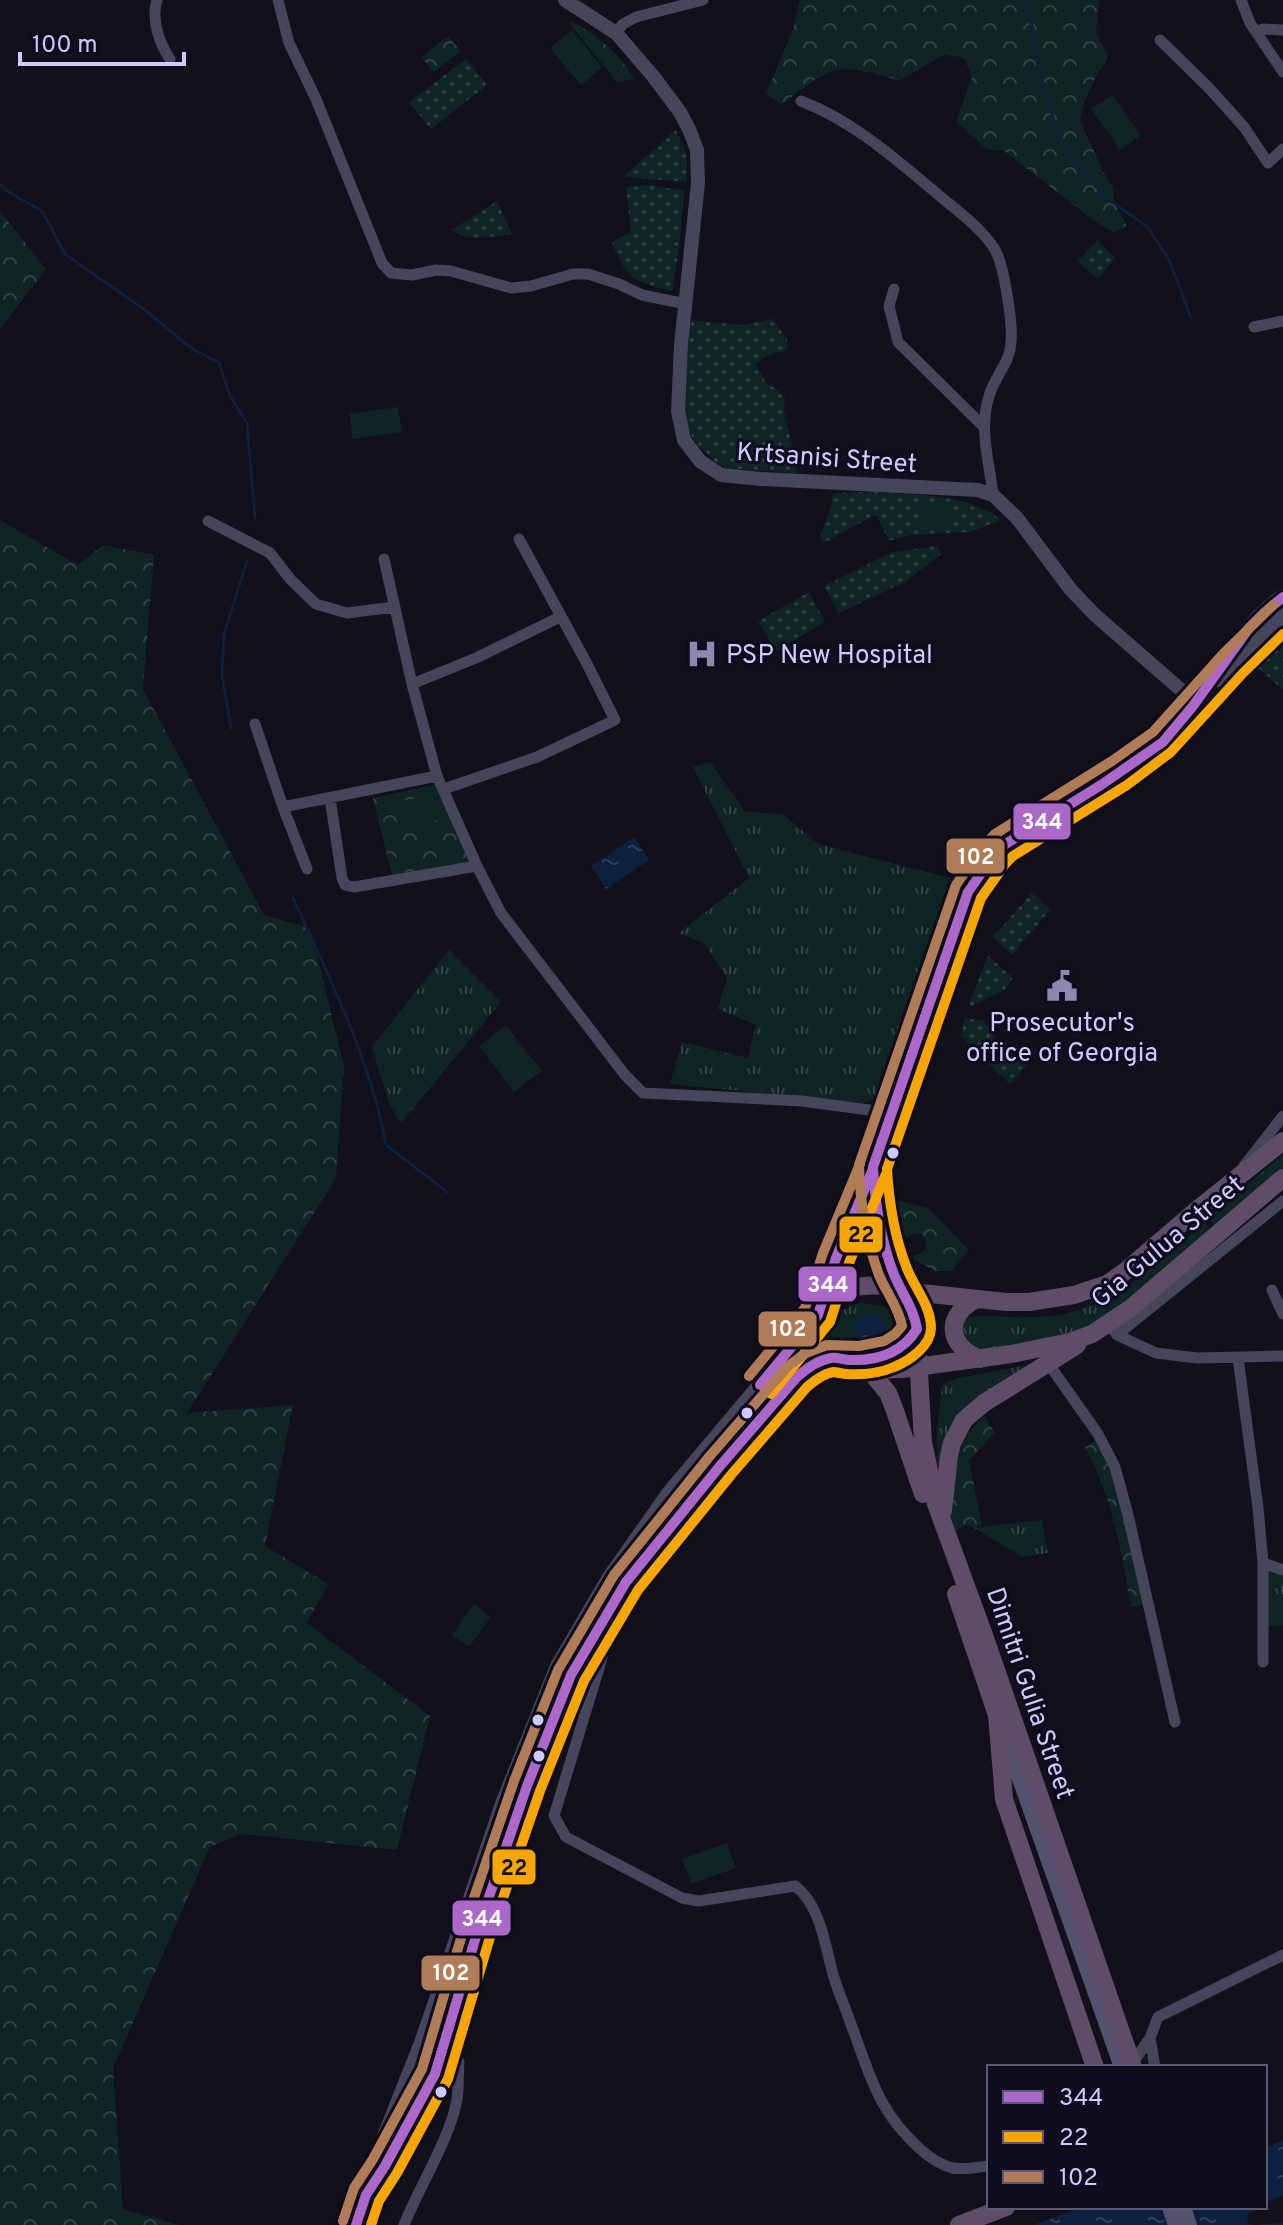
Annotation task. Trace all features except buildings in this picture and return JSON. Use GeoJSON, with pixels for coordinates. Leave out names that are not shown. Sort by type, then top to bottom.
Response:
{"type":"FeatureCollection","features":[{"type":"Feature","properties":{"kind":"highway","name":"Gia Gulua Street"},"geometry":{"type":"LineString","coordinates":[[901,1289],[1029,1302],[1074,1295],[1107,1284],[1283,1141]]}},
{"type":"Feature","properties":{"kind":"highway","name":"Gia Gulua Street"},"geometry":{"type":"LineString","coordinates":[[840,1359],[869,1370],[919,1367],[1070,1342],[1113,1329],[1131,1308],[1283,1178]]}},
{"type":"Feature","properties":{"kind":"highway"},"geometry":{"type":"LineString","coordinates":[[874,1285],[901,1289],[912,1305],[917,1329],[907,1345],[881,1357],[840,1359],[821,1342],[817,1326],[820,1310],[835,1294],[874,1285]]}},
{"type":"Feature","properties":{"kind":"highway"},"geometry":{"type":"LineString","coordinates":[[977,1299],[960,1310],[954,1330],[964,1350],[980,1359]]}},
{"type":"Feature","properties":{"kind":"highway","name":"Dimitri Gulia Street"},"geometry":{"type":"LineString","coordinates":[[917,1329],[927,1463],[936,1504],[984,1635],[1130,2065]]}},
{"type":"Feature","properties":{"kind":"highway"},"geometry":{"type":"LineString","coordinates":[[943,1525],[943,1496],[949,1456],[964,1420],[984,1403],[1092,1334]]}},
{"type":"Feature","properties":{"kind":"highway","name":"Dimitri Gulia Street"},"geometry":{"type":"LineString","coordinates":[[869,1370],[888,1393],[894,1408],[997,1715],[1004,1799],[1094,2065]]}},
{"type":"Feature","properties":{"kind":"highway"},"geometry":{"type":"LineString","coordinates":[[959,2225],[1001,2209]]}},
{"type":"Feature","properties":{"kind":"main road"},"geometry":{"type":"LineString","coordinates":[[820,1310],[968,892],[1004,845],[1120,773],[1162,742],[1196,703],[1264,611],[1283,597]]}},
{"type":"Feature","properties":{"kind":"main road","name":"Dimitri Gulia Street"},"geometry":{"type":"LineString","coordinates":[[997,1715],[1130,2065]]}},
{"type":"Feature","properties":{"kind":"street"},"geometry":{"type":"LineString","coordinates":[[157,0],[154,13],[161,46],[170,59]]}},
{"type":"Feature","properties":{"kind":"street"},"geometry":{"type":"LineString","coordinates":[[278,0],[289,43],[316,99],[382,263],[391,273],[412,275],[436,270],[451,271],[511,288],[531,286],[573,274],[588,274],[642,295],[686,304]]}},
{"type":"Feature","properties":{"kind":"street","name":"Krtsanisi Street"},"geometry":{"type":"LineString","coordinates":[[565,0],[616,33],[680,112],[697,150],[698,183],[679,376],[680,427],[684,440],[700,461],[721,475],[978,490],[993,495]]}},
{"type":"Feature","properties":{"kind":"street"},"geometry":{"type":"LineString","coordinates":[[616,33],[623,24],[636,17],[703,0]]}},
{"type":"Feature","properties":{"kind":"street"},"geometry":{"type":"LineString","coordinates":[[1241,0],[1250,23],[1283,72]]}},
{"type":"Feature","properties":{"kind":"street"},"geometry":{"type":"LineString","coordinates":[[1257,32],[1263,29],[1283,30]]}},
{"type":"Feature","properties":{"kind":"street"},"geometry":{"type":"LineString","coordinates":[[1160,40],[1244,127],[1268,163],[1282,152]]}},
{"type":"Feature","properties":{"kind":"street"},"geometry":{"type":"LineString","coordinates":[[801,101],[863,136],[905,166],[981,231],[996,250],[1005,288],[1011,344],[1008,360],[992,388],[983,426],[993,495],[1017,518],[1071,590],[1095,615],[1196,703],[1283,615]]}},
{"type":"Feature","properties":{"kind":"street"},"geometry":{"type":"LineString","coordinates":[[894,289],[889,306],[898,342],[983,426]]}},
{"type":"Feature","properties":{"kind":"street"},"geometry":{"type":"LineString","coordinates":[[1254,327],[1283,321]]}},
{"type":"Feature","properties":{"kind":"street"},"geometry":{"type":"LineString","coordinates":[[208,521],[270,553],[291,580],[316,604],[347,613],[394,607]]}},
{"type":"Feature","properties":{"kind":"street"},"geometry":{"type":"LineString","coordinates":[[444,789],[537,757],[615,720],[519,539]]}},
{"type":"Feature","properties":{"kind":"street"},"geometry":{"type":"LineString","coordinates":[[384,559],[412,684],[437,776],[477,866],[501,913],[625,1075],[643,1093],[802,1101],[891,1113]]}},
{"type":"Feature","properties":{"kind":"street"},"geometry":{"type":"LineString","coordinates":[[412,684],[476,658],[560,617]]}},
{"type":"Feature","properties":{"kind":"street"},"geometry":{"type":"LineString","coordinates":[[255,724],[307,869]]}},
{"type":"Feature","properties":{"kind":"street"},"geometry":{"type":"LineString","coordinates":[[283,807],[437,776]]}},
{"type":"Feature","properties":{"kind":"street"},"geometry":{"type":"LineString","coordinates":[[330,798],[345,885],[354,887],[477,866]]}},
{"type":"Feature","properties":{"kind":"street","name":"Gia Gulua Street"},"geometry":{"type":"LineString","coordinates":[[1234,1179],[1283,1116]]}},
{"type":"Feature","properties":{"kind":"street"},"geometry":{"type":"LineString","coordinates":[[873,1167],[880,1220],[901,1289]]}},
{"type":"Feature","properties":{"kind":"street","name":"Gia Gulua Street"},"geometry":{"type":"LineString","coordinates":[[1113,1329],[1283,1201]]}},
{"type":"Feature","properties":{"kind":"street"},"geometry":{"type":"LineString","coordinates":[[1272,1290],[1283,1314]]}},
{"type":"Feature","properties":{"kind":"street"},"geometry":{"type":"LineString","coordinates":[[356,2225],[376,2156],[422,2040],[510,1781],[557,1666],[609,1577],[669,1492],[820,1310]]}},
{"type":"Feature","properties":{"kind":"street"},"geometry":{"type":"LineString","coordinates":[[1113,1329],[1156,1353],[1197,1358],[1283,1356]]}},
{"type":"Feature","properties":{"kind":"street"},"geometry":{"type":"LineString","coordinates":[[1238,1358],[1263,1563],[1263,1662]]}},
{"type":"Feature","properties":{"kind":"street"},"geometry":{"type":"LineString","coordinates":[[366,2195],[435,2074],[480,1923],[532,1772],[571,1675],[626,1582],[793,1380],[805,1370],[840,1359]]}},
{"type":"Feature","properties":{"kind":"street"},"geometry":{"type":"LineString","coordinates":[[1048,1363],[1098,1434],[1115,1467],[1175,1722]]}},
{"type":"Feature","properties":{"kind":"street"},"geometry":{"type":"LineString","coordinates":[[1263,1563],[1283,1570]]}},
{"type":"Feature","properties":{"kind":"street"},"geometry":{"type":"LineString","coordinates":[[626,1582],[554,1816],[566,1837],[682,1898],[699,1901],[795,1886],[805,1893],[820,1927],[834,1977],[874,2088],[886,2111],[901,2132],[928,2156],[952,2168],[987,2166]]}},
{"type":"Feature","properties":{"kind":"street"},"geometry":{"type":"LineString","coordinates":[[1131,2065],[1150,2038],[1158,2017],[1283,1955]]}},
{"type":"Feature","properties":{"kind":"street"},"geometry":{"type":"LineString","coordinates":[[427,2023],[440,2021],[448,2028]]}},
{"type":"Feature","properties":{"kind":"street"},"geometry":{"type":"LineString","coordinates":[[1150,2038],[1155,2065]]}},
{"type":"Feature","properties":{"kind":"street"},"geometry":{"type":"LineString","coordinates":[[404,2225],[443,2140],[457,2100],[459,2062],[422,2040]]}},
{"type":"Feature","properties":{"kind":"green space"},"geometry":{"type":"Polygon","coordinates":[[[800,0],[1099,0],[1096,33],[1108,57],[1087,95],[1080,120],[1113,187],[1115,204],[1127,226],[1113,232],[1093,220],[1003,150],[987,150],[956,121],[972,77],[964,58],[945,54],[899,81],[855,70],[830,72],[782,104],[766,94],[793,29],[800,0]]]}},
{"type":"Feature","properties":{"kind":"green space"},"geometry":{"type":"Polygon","coordinates":[[[571,21],[607,46],[634,79],[617,82],[569,23],[571,21]]]}},
{"type":"Feature","properties":{"kind":"green space"},"geometry":{"type":"Polygon","coordinates":[[[572,30],[602,67],[581,85],[550,48],[572,30]]]}},
{"type":"Feature","properties":{"kind":"green space"},"geometry":{"type":"Polygon","coordinates":[[[448,36],[460,51],[434,72],[421,57],[448,36]]]}},
{"type":"Feature","properties":{"kind":"green space"},"geometry":{"type":"Polygon","coordinates":[[[466,59],[487,85],[431,129],[409,102],[466,59]]]}},
{"type":"Feature","properties":{"kind":"green space"},"geometry":{"type":"Polygon","coordinates":[[[1112,95],[1141,135],[1120,150],[1091,109],[1112,95]]]}},
{"type":"Feature","properties":{"kind":"green space"},"geometry":{"type":"Polygon","coordinates":[[[676,130],[687,155],[687,182],[623,177],[676,130]]]}},
{"type":"Feature","properties":{"kind":"green space"},"geometry":{"type":"Polygon","coordinates":[[[651,185],[684,191],[672,291],[633,277],[622,264],[612,242],[631,232],[626,187],[651,185]]]}},
{"type":"Feature","properties":{"kind":"green space"},"geometry":{"type":"Polygon","coordinates":[[[497,201],[512,234],[473,238],[452,230],[497,201]]]}},
{"type":"Feature","properties":{"kind":"green space"},"geometry":{"type":"Polygon","coordinates":[[[0,211],[46,269],[0,329],[0,211]]]}},
{"type":"Feature","properties":{"kind":"green space"},"geometry":{"type":"Polygon","coordinates":[[[1098,240],[1115,258],[1098,279],[1078,261],[1098,240]]]}},
{"type":"Feature","properties":{"kind":"green space"},"geometry":{"type":"Polygon","coordinates":[[[773,319],[787,339],[787,350],[766,356],[756,364],[767,385],[774,387],[785,398],[784,410],[797,469],[795,473],[727,468],[716,463],[693,440],[684,416],[692,320],[741,325],[773,319]]]}},
{"type":"Feature","properties":{"kind":"green space"},"geometry":{"type":"Polygon","coordinates":[[[398,407],[402,432],[353,439],[349,414],[398,407]]]}},
{"type":"Feature","properties":{"kind":"green space"},"geometry":{"type":"Polygon","coordinates":[[[875,492],[958,501],[989,511],[1001,520],[970,532],[910,535],[889,541],[877,516],[873,516],[823,543],[820,536],[833,493],[875,492]]]}},
{"type":"Feature","properties":{"kind":"green space"},"geometry":{"type":"Polygon","coordinates":[[[951,505],[952,526],[921,527],[920,506],[951,505]]]}},
{"type":"Feature","properties":{"kind":"green space"},"geometry":{"type":"Polygon","coordinates":[[[0,520],[78,565],[103,545],[154,555],[143,689],[264,915],[310,928],[344,1066],[336,1178],[187,1413],[293,1405],[265,1546],[328,1584],[307,1623],[430,1716],[397,1850],[242,1834],[210,1847],[113,2068],[123,2209],[179,2225],[0,2225],[0,520]]]}},
{"type":"Feature","properties":{"kind":"green space"},"geometry":{"type":"Polygon","coordinates":[[[937,546],[941,554],[905,582],[839,613],[824,586],[892,552],[937,546]]]}},
{"type":"Feature","properties":{"kind":"green space"},"geometry":{"type":"Polygon","coordinates":[[[809,592],[825,622],[776,651],[758,621],[809,592]]]}},
{"type":"Feature","properties":{"kind":"green space"},"geometry":{"type":"Polygon","coordinates":[[[1283,627],[1283,690],[1250,661],[1262,645],[1283,627]]]}},
{"type":"Feature","properties":{"kind":"green space"},"geometry":{"type":"Polygon","coordinates":[[[710,762],[745,811],[784,815],[818,844],[958,880],[882,1096],[862,1103],[670,1084],[682,1042],[748,1058],[756,1025],[718,1009],[727,978],[705,944],[679,933],[749,878],[693,767],[710,762]]]}},
{"type":"Feature","properties":{"kind":"green space"},"geometry":{"type":"Polygon","coordinates":[[[438,784],[470,862],[392,876],[373,798],[438,784]]]}},
{"type":"Feature","properties":{"kind":"green space"},"geometry":{"type":"Polygon","coordinates":[[[433,795],[438,820],[401,828],[396,802],[433,795]]]}},
{"type":"Feature","properties":{"kind":"green space"},"geometry":{"type":"Polygon","coordinates":[[[1033,892],[1050,910],[1012,955],[993,937],[1033,892]]]}},
{"type":"Feature","properties":{"kind":"green space"},"geometry":{"type":"Polygon","coordinates":[[[449,950],[501,1002],[401,1123],[389,1104],[372,1047],[449,950]]]}},
{"type":"Feature","properties":{"kind":"green space"},"geometry":{"type":"Polygon","coordinates":[[[988,956],[1013,978],[1004,990],[972,1006],[969,1003],[988,956]]]}},
{"type":"Feature","properties":{"kind":"green space"},"geometry":{"type":"Polygon","coordinates":[[[965,1018],[984,1021],[996,1040],[983,1058],[961,1036],[965,1018]]]}},
{"type":"Feature","properties":{"kind":"green space"},"geometry":{"type":"Polygon","coordinates":[[[506,1025],[542,1071],[514,1092],[479,1046],[506,1025]]]}},
{"type":"Feature","properties":{"kind":"green space"},"geometry":{"type":"Polygon","coordinates":[[[1005,1049],[1015,1054],[1026,1066],[1010,1084],[989,1064],[1005,1049]]]}},
{"type":"Feature","properties":{"kind":"green space"},"geometry":{"type":"Polygon","coordinates":[[[1283,1154],[1283,1167],[1214,1225],[1209,1218],[1283,1154]]]}},
{"type":"Feature","properties":{"kind":"green space"},"geometry":{"type":"Polygon","coordinates":[[[895,1201],[927,1207],[969,1250],[952,1271],[935,1271],[913,1259],[925,1248],[925,1238],[913,1234],[901,1244],[890,1219],[890,1205],[895,1201]]]}},
{"type":"Feature","properties":{"kind":"green space"},"geometry":{"type":"Polygon","coordinates":[[[1205,1222],[1210,1228],[1134,1295],[1087,1330],[976,1352],[960,1332],[964,1321],[970,1316],[1044,1317],[1088,1307],[1141,1276],[1205,1222]]]}},
{"type":"Feature","properties":{"kind":"green space"},"geometry":{"type":"Polygon","coordinates":[[[861,1303],[898,1312],[905,1324],[901,1345],[858,1352],[836,1343],[832,1336],[833,1322],[852,1305],[861,1303]]]}},
{"type":"Feature","properties":{"kind":"green space"},"geometry":{"type":"Polygon","coordinates":[[[1039,1363],[960,1413],[943,1447],[937,1469],[942,1385],[958,1378],[1039,1363]]]}},
{"type":"Feature","properties":{"kind":"green space"},"geometry":{"type":"Polygon","coordinates":[[[767,1391],[771,1394],[661,1528],[610,1597],[565,1670],[524,1773],[521,1772],[562,1669],[611,1586],[767,1391]]]}},
{"type":"Feature","properties":{"kind":"green space"},"geometry":{"type":"Polygon","coordinates":[[[984,1415],[995,1433],[969,1460],[982,1525],[974,1528],[968,1525],[953,1532],[949,1520],[959,1451],[966,1436],[984,1415]]]}},
{"type":"Feature","properties":{"kind":"green space"},"geometry":{"type":"Polygon","coordinates":[[[1098,1437],[1113,1467],[1143,1604],[1131,1607],[1109,1506],[1085,1448],[1098,1437]]]}},
{"type":"Feature","properties":{"kind":"green space"},"geometry":{"type":"Polygon","coordinates":[[[1042,1520],[1048,1553],[1023,1557],[974,1528],[1042,1520]]]}},
{"type":"Feature","properties":{"kind":"green space"},"geometry":{"type":"Polygon","coordinates":[[[1268,1570],[1283,1575],[1283,1626],[1266,1626],[1268,1570]]]}},
{"type":"Feature","properties":{"kind":"green space"},"geometry":{"type":"Polygon","coordinates":[[[474,1604],[491,1617],[469,1647],[452,1635],[474,1604]]]}},
{"type":"Feature","properties":{"kind":"green space"},"geometry":{"type":"Polygon","coordinates":[[[727,1843],[736,1868],[691,1884],[682,1859],[727,1843]]]}},
{"type":"Feature","properties":{"kind":"water"},"geometry":{"type":"Polygon","coordinates":[[[634,837],[649,860],[606,889],[591,866],[634,837]]]}},
{"type":"Feature","properties":{"kind":"water"},"geometry":{"type":"Polygon","coordinates":[[[869,1314],[880,1319],[885,1330],[880,1341],[869,1346],[858,1341],[853,1330],[858,1319],[869,1314]]]}},
{"type":"Feature","properties":{"kind":"water"},"geometry":{"type":"Polygon","coordinates":[[[1283,2141],[1283,2195],[1267,2202],[1267,2146],[1283,2141]]]}},
{"type":"Feature","properties":{"kind":"water"},"geometry":{"type":"Polygon","coordinates":[[[1078,2209],[1255,2209],[1247,2215],[1248,2224],[1255,2225],[1033,2225],[1078,2209]]]}},
{"type":"Feature","properties":{"kind":"water"},"geometry":{"type":"Polygon","coordinates":[[[1283,2222],[1283,2225],[1255,2225],[1283,2222]]]}},
{"type":"Feature","properties":{"kind":"waterway"},"geometry":{"type":"LineString","coordinates":[[1028,0],[1037,62],[1060,142],[1106,198],[1148,227],[1170,262],[1191,318]]}},
{"type":"Feature","properties":{"kind":"waterway"},"geometry":{"type":"LineString","coordinates":[[0,184],[42,211],[65,254],[149,313],[188,346],[219,363],[230,396],[247,423],[255,518]]}},
{"type":"Feature","properties":{"kind":"waterway"},"geometry":{"type":"LineString","coordinates":[[231,728],[222,675],[224,634],[247,561]]}},
{"type":"Feature","properties":{"kind":"waterway"},"geometry":{"type":"LineString","coordinates":[[293,898],[359,1050],[386,1145],[447,1192]]}},
{"type":"Feature","properties":{"kind":"transit line","name":"344"},"geometry":{"type":"LineString","coordinates":[[356,2225],[366,2195],[435,2074],[480,1923],[527,1786],[571,1675],[626,1582],[797,1377],[826,1359],[860,1360],[888,1354],[904,1344],[917,1329],[885,1246],[873,1167],[968,892],[1004,845],[1163,742],[1249,628],[1283,597]]}},
{"type":"Feature","properties":{"kind":"transit line","name":"102"},"geometry":{"type":"LineString","coordinates":[[343,2221],[354,2188],[422,2069],[467,1918],[514,1781],[558,1670],[614,1575],[709,1457],[788,1366],[806,1353],[827,1345],[859,1346],[884,1341],[902,1326],[879,1275],[871,1248],[862,1207],[859,1165],[956,885],[995,834],[1153,732],[1223,654],[1273,605]]}},
{"type":"Feature","properties":{"kind":"transit line","name":"22"},"geometry":{"type":"LineString","coordinates":[[371,2225],[379,2201],[448,2079],[493,1927],[540,1791],[584,1681],[638,1590],[807,1387],[834,1372],[864,1374],[894,1367],[912,1357],[930,1335],[925,1304],[898,1242],[887,1169],[981,898],[1013,856],[1127,785],[1171,752],[1283,634]]}},
{"type":"Feature","properties":{"kind":"transit line","name":"102"},"geometry":{"type":"LineString","coordinates":[[749,1376],[805,1308],[823,1253],[860,1164]]}},
{"type":"Feature","properties":{"kind":"transit line","name":"344"},"geometry":{"type":"LineString","coordinates":[[760,1385],[818,1315],[836,1258],[873,1169]]}},
{"type":"Feature","properties":{"kind":"transit line","name":"22"},"geometry":{"type":"LineString","coordinates":[[771,1394],[830,1322],[849,1263],[886,1174]]}},
{"type":"Feature","properties":{"kind":"place","name":"PSP New Hospital"},"geometry":{"type":"Point","coordinates":[702,654]}},
{"type":"Feature","properties":{"kind":"place","name":"Prosecutor's office of Georgia"},"geometry":{"type":"Point","coordinates":[1062,986]}}]}
